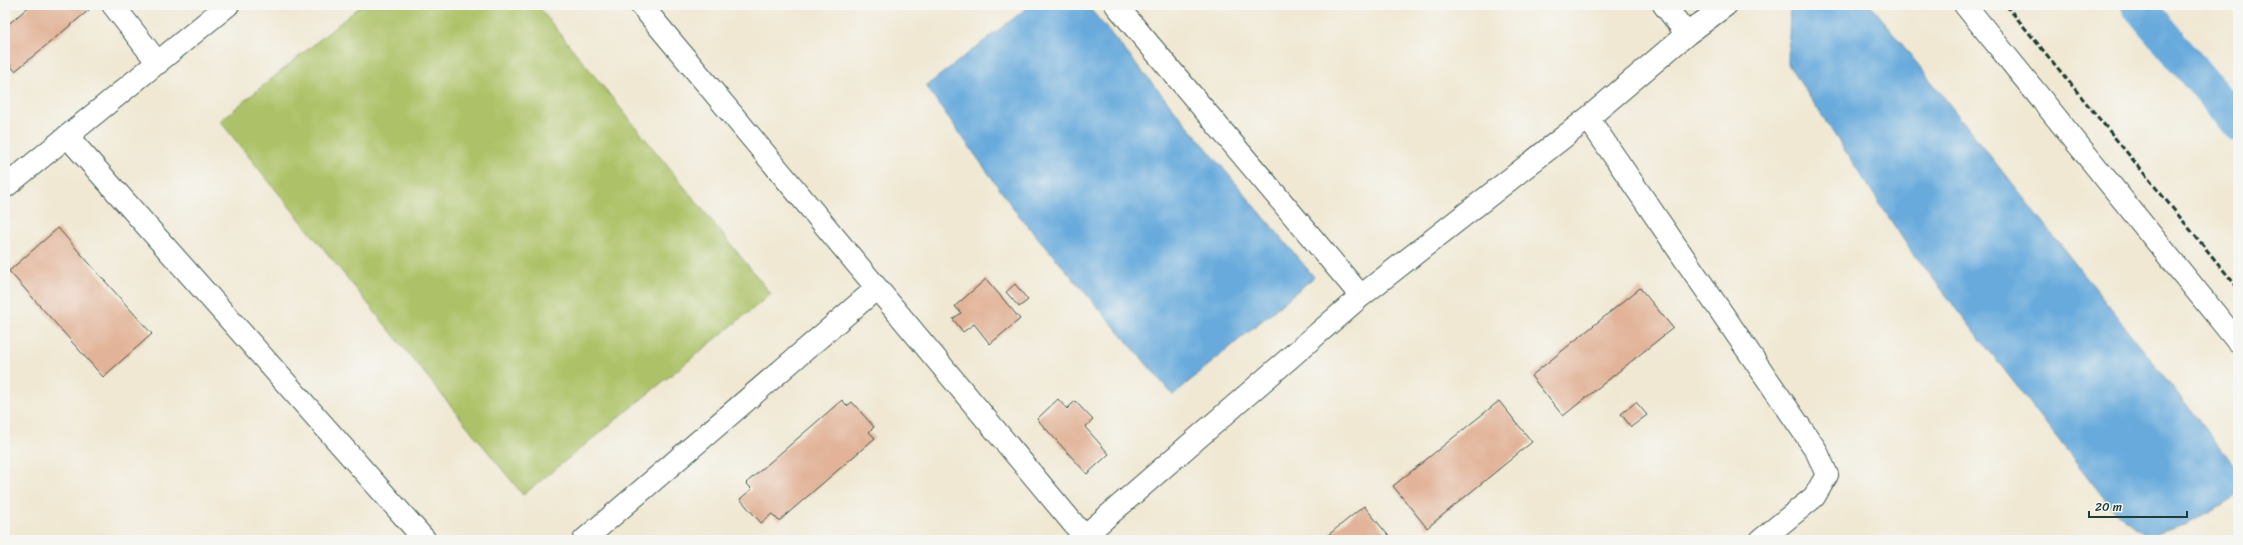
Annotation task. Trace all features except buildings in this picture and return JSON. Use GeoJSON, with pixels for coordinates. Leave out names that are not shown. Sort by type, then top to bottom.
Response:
{"type":"FeatureCollection","features":[{"type":"Feature","properties":{"kind":"street"},"geometry":{"type":"LineString","coordinates":[[113,5],[158,63]]}},
{"type":"Feature","properties":{"kind":"street"},"geometry":{"type":"LineString","coordinates":[[5,187],[228,5]]}},
{"type":"Feature","properties":{"kind":"street"},"geometry":{"type":"LineString","coordinates":[[641,5],[1084,539],[1361,296],[1588,118],[1687,34],[1726,5]]}},
{"type":"Feature","properties":{"kind":"street"},"geometry":{"type":"LineString","coordinates":[[1116,5],[1361,296]]}},
{"type":"Feature","properties":{"kind":"street"},"geometry":{"type":"LineString","coordinates":[[1664,5],[1687,34]]}},
{"type":"Feature","properties":{"kind":"street"},"geometry":{"type":"LineString","coordinates":[[1965,5],[2238,342]]}},
{"type":"Feature","properties":{"kind":"street"},"geometry":{"type":"LineString","coordinates":[[1588,118],[1816,450],[1827,475],[1814,497],[1761,540]]}},
{"type":"Feature","properties":{"kind":"street"},"geometry":{"type":"LineString","coordinates":[[67,136],[425,540]]}},
{"type":"Feature","properties":{"kind":"street"},"geometry":{"type":"LineString","coordinates":[[584,540],[877,288]]}},
{"type":"Feature","properties":{"kind":"green space"},"geometry":{"type":"Polygon","coordinates":[[[362,5],[537,5],[771,294],[523,495],[220,121],[362,5]]]}},
{"type":"Feature","properties":{"kind":"water"},"geometry":{"type":"Polygon","coordinates":[[[1031,5],[1087,5],[1314,277],[1173,395],[1016,212],[926,86],[1031,5]]]}},
{"type":"Feature","properties":{"kind":"water"},"geometry":{"type":"Polygon","coordinates":[[[1790,5],[1871,5],[2238,470],[2238,495],[2188,524],[2148,536],[2114,511],[1907,245],[1788,64],[1790,5]]]}},
{"type":"Feature","properties":{"kind":"waterway"},"geometry":{"type":"LineString","coordinates":[[2138,5],[2238,124]]}},
{"type":"Feature","properties":{"kind":"railway"},"geometry":{"type":"LineString","coordinates":[[2006,5],[2238,288]]}}]}
